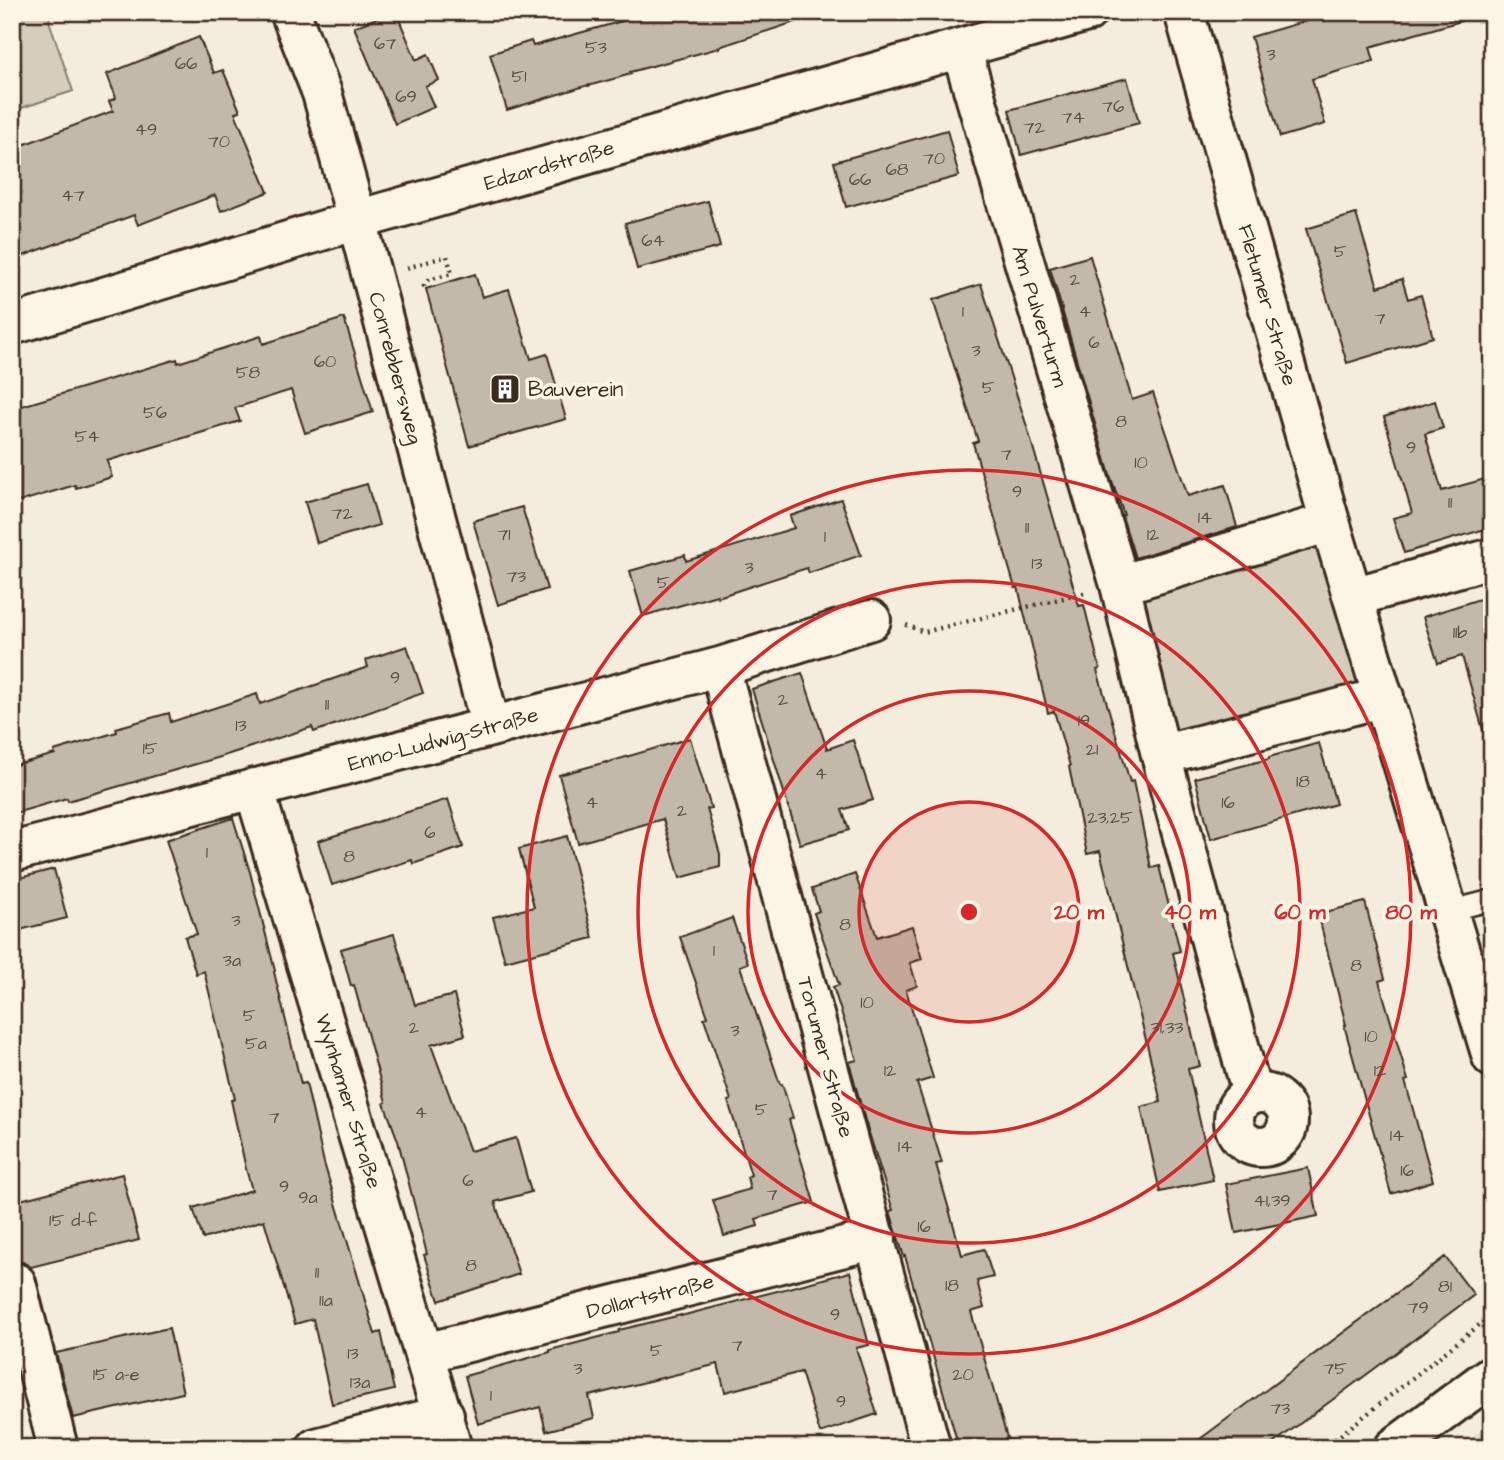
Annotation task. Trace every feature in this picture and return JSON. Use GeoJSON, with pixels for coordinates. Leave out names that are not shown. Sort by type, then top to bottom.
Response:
{"type":"FeatureCollection","features":[{"type":"Feature","properties":{"kind":"street","name":"Conrebbersweg"},"geometry":{"type":"LineString","coordinates":[[290,12],[322,93],[491,727]]}},
{"type":"Feature","properties":{"kind":"street","name":"Edzardstraße"},"geometry":{"type":"LineString","coordinates":[[12,325],[357,220],[1087,12]]}},
{"type":"Feature","properties":{"kind":"street","name":"Fletumer Straße"},"geometry":{"type":"LineString","coordinates":[[1184,12],[1330,522],[1492,1057]]}},
{"type":"Feature","properties":{"kind":"street","name":"Am Pulverturm"},"geometry":{"type":"LineString","coordinates":[[961,48],[1120,584],[1161,755],[1252,1094]]}},
{"type":"Feature","properties":{"kind":"street"},"geometry":{"type":"LineString","coordinates":[[1120,584],[1330,522]]}},
{"type":"Feature","properties":{"kind":"street"},"geometry":{"type":"LineString","coordinates":[[1353,597],[1492,558]]}},
{"type":"Feature","properties":{"kind":"street","name":"Enno-Ludwig-Straße"},"geometry":{"type":"LineString","coordinates":[[12,852],[720,667],[871,620]]}},
{"type":"Feature","properties":{"kind":"street","name":"Torumer Straße"},"geometry":{"type":"LineString","coordinates":[[720,667],[931,1448]]}},
{"type":"Feature","properties":{"kind":"street"},"geometry":{"type":"LineString","coordinates":[[1161,755],[1384,697]]}},
{"type":"Feature","properties":{"kind":"street","name":"Wynhamer Straße"},"geometry":{"type":"LineString","coordinates":[[254,788],[448,1431],[316,1448]]}},
{"type":"Feature","properties":{"kind":"street","name":"Dollartstraße"},"geometry":{"type":"LineString","coordinates":[[425,1353],[876,1240]]}},
{"type":"Feature","properties":{"kind":"street"},"geometry":{"type":"LineString","coordinates":[[16,1283],[58,1448]]}},
{"type":"Feature","properties":{"kind":"street"},"geometry":{"type":"LineString","coordinates":[[1394,1448],[1492,1375]]}},
{"type":"Feature","properties":{"kind":"lane"},"geometry":{"type":"LineString","coordinates":[[1449,911],[1492,900]]}},
{"type":"Feature","properties":{"kind":"path"},"geometry":{"type":"LineString","coordinates":[[417,264],[447,256],[452,274],[428,280],[426,288],[417,282]]}},
{"type":"Feature","properties":{"kind":"path"},"geometry":{"type":"LineString","coordinates":[[871,620],[891,620],[924,632],[1120,584]]}},
{"type":"Feature","properties":{"kind":"path"},"geometry":{"type":"LineString","coordinates":[[1325,1448],[1492,1315]]}},
{"type":"Feature","properties":{"kind":"shaded area"},"geometry":{"type":"Polygon","coordinates":[[[12,12],[51,12],[49,21],[73,91],[12,111],[12,12]]]}},
{"type":"Feature","properties":{"kind":"shaded area"},"geometry":{"type":"Polygon","coordinates":[[[1330,522],[1384,697],[1161,755],[1120,585],[1330,522]]]}},
{"type":"Feature","properties":{"kind":"shaded area"},"geometry":{"type":"Polygon","coordinates":[[[1492,1423],[1492,1448],[1457,1448],[1492,1423]]]}},
{"type":"Feature","properties":{"kind":"building"},"geometry":{"type":"Polygon","coordinates":[[[396,12],[416,60],[428,54],[439,80],[425,86],[434,107],[395,124],[354,27],[396,12]]]}},
{"type":"Feature","properties":{"kind":"building"},"geometry":{"type":"Polygon","coordinates":[[[631,12],[806,12],[807,18],[719,48],[507,110],[490,54],[531,41],[533,46],[633,18],[631,12]]]}},
{"type":"Feature","properties":{"kind":"building"},"geometry":{"type":"Polygon","coordinates":[[[1337,12],[1460,12],[1461,21],[1370,47],[1374,61],[1312,79],[1325,124],[1280,137],[1251,37],[1337,12]]]}},
{"type":"Feature","properties":{"kind":"building"},"geometry":{"type":"Polygon","coordinates":[[[199,37],[214,73],[223,70],[240,111],[235,113],[268,192],[221,211],[215,195],[138,225],[134,215],[12,260],[12,149],[113,111],[109,101],[116,98],[107,74],[199,37]]]}},
{"type":"Feature","properties":{"kind":"building"},"geometry":{"type":"Polygon","coordinates":[[[1127,78],[1139,123],[1021,155],[1009,110],[1127,78]]]}},
{"type":"Feature","properties":{"kind":"building"},"geometry":{"type":"Polygon","coordinates":[[[947,130],[959,176],[846,207],[834,162],[947,130]]]}},
{"type":"Feature","properties":{"kind":"building"},"geometry":{"type":"Polygon","coordinates":[[[708,201],[720,247],[637,269],[625,223],[708,201]]]}},
{"type":"Feature","properties":{"kind":"building"},"geometry":{"type":"Polygon","coordinates":[[[1356,214],[1378,287],[1402,279],[1408,299],[1421,295],[1433,337],[1347,363],[1306,229],[1356,214]]]}},
{"type":"Feature","properties":{"kind":"building"},"geometry":{"type":"Polygon","coordinates":[[[1090,256],[1132,400],[1153,393],[1188,496],[1225,485],[1237,527],[1135,558],[1050,268],[1090,256]]]}},
{"type":"Feature","properties":{"kind":"building","name":"Bauverein"},"geometry":{"type":"Polygon","coordinates":[[[475,274],[482,297],[509,289],[531,359],[547,354],[566,419],[469,446],[426,289],[475,274]]]}},
{"type":"Feature","properties":{"kind":"building"},"geometry":{"type":"Polygon","coordinates":[[[981,284],[1028,430],[1079,606],[1084,605],[1100,669],[1097,670],[1130,782],[1133,781],[1151,868],[1159,866],[1180,951],[1173,953],[1200,1066],[1188,1069],[1213,1180],[1160,1192],[1141,1107],[1161,1102],[1100,851],[1087,854],[1070,766],[1054,711],[1048,713],[1018,587],[1015,588],[973,443],[978,441],[933,300],[981,284]]]}},
{"type":"Feature","properties":{"kind":"building"},"geometry":{"type":"Polygon","coordinates":[[[344,318],[373,412],[305,433],[291,390],[235,408],[240,421],[107,461],[112,477],[12,504],[12,409],[177,359],[178,363],[261,336],[263,344],[344,318]]]}},
{"type":"Feature","properties":{"kind":"building"},"geometry":{"type":"Polygon","coordinates":[[[1435,401],[1443,428],[1425,434],[1442,491],[1492,477],[1492,527],[1404,553],[1393,518],[1412,513],[1384,417],[1435,401]]]}},
{"type":"Feature","properties":{"kind":"building"},"geometry":{"type":"Polygon","coordinates":[[[367,484],[379,525],[317,543],[305,502],[367,484]]]}},
{"type":"Feature","properties":{"kind":"building"},"geometry":{"type":"Polygon","coordinates":[[[841,499],[861,555],[809,573],[807,568],[718,597],[717,595],[643,616],[630,571],[685,555],[686,561],[794,528],[790,516],[841,499]]]}},
{"type":"Feature","properties":{"kind":"building"},"geometry":{"type":"Polygon","coordinates":[[[522,507],[547,589],[498,605],[473,521],[522,507]]]}},
{"type":"Feature","properties":{"kind":"building"},"geometry":{"type":"Polygon","coordinates":[[[1492,595],[1492,729],[1483,730],[1462,656],[1438,663],[1423,617],[1492,595]]]}},
{"type":"Feature","properties":{"kind":"building"},"geometry":{"type":"Polygon","coordinates":[[[407,646],[423,693],[314,732],[312,727],[217,758],[68,801],[67,798],[12,814],[12,766],[117,732],[116,728],[169,713],[171,722],[257,694],[260,704],[368,667],[366,660],[407,646]]]}},
{"type":"Feature","properties":{"kind":"building"},"geometry":{"type":"Polygon","coordinates":[[[802,673],[827,749],[853,740],[873,800],[842,810],[849,830],[800,844],[752,689],[802,673]]]}},
{"type":"Feature","properties":{"kind":"building"},"geometry":{"type":"Polygon","coordinates":[[[690,738],[711,808],[707,809],[720,854],[720,867],[680,878],[663,819],[578,843],[559,775],[690,738]]]}},
{"type":"Feature","properties":{"kind":"building"},"geometry":{"type":"Polygon","coordinates":[[[1319,743],[1336,804],[1211,839],[1195,778],[1319,743]]]}},
{"type":"Feature","properties":{"kind":"building"},"geometry":{"type":"Polygon","coordinates":[[[448,799],[463,847],[413,864],[412,860],[332,885],[318,841],[448,799]]]}},
{"type":"Feature","properties":{"kind":"building"},"geometry":{"type":"Polygon","coordinates":[[[233,818],[250,872],[301,1084],[306,1083],[324,1163],[375,1334],[381,1332],[394,1390],[332,1404],[313,1319],[295,1324],[264,1220],[203,1239],[193,1208],[252,1190],[231,1100],[235,1099],[204,971],[196,974],[185,937],[197,934],[166,840],[233,818]]]}},
{"type":"Feature","properties":{"kind":"building"},"geometry":{"type":"Polygon","coordinates":[[[567,836],[593,938],[505,961],[493,917],[534,907],[519,849],[567,836]]]}},
{"type":"Feature","properties":{"kind":"building"},"geometry":{"type":"Polygon","coordinates":[[[54,869],[67,918],[12,932],[12,880],[54,869]]]}},
{"type":"Feature","properties":{"kind":"building"},"geometry":{"type":"Polygon","coordinates":[[[855,874],[877,937],[912,926],[922,959],[910,963],[917,986],[906,990],[933,1078],[917,1083],[942,1163],[936,1164],[962,1255],[984,1249],[993,1277],[977,1281],[984,1308],[971,1312],[1010,1448],[959,1448],[849,1062],[857,1060],[833,987],[839,985],[814,913],[819,911],[812,889],[855,874]]]}},
{"type":"Feature","properties":{"kind":"building"},"geometry":{"type":"Polygon","coordinates":[[[1365,902],[1385,979],[1379,981],[1408,1080],[1405,1081],[1433,1181],[1391,1194],[1344,1025],[1318,914],[1365,902]]]}},
{"type":"Feature","properties":{"kind":"building"},"geometry":{"type":"Polygon","coordinates":[[[732,918],[748,963],[740,966],[793,1118],[789,1120],[814,1202],[756,1219],[758,1226],[724,1236],[713,1200],[750,1189],[747,1177],[751,1175],[728,1101],[731,1100],[704,1018],[708,1017],[680,937],[732,918]]]}},
{"type":"Feature","properties":{"kind":"building"},"geometry":{"type":"Polygon","coordinates":[[[394,934],[415,1005],[454,995],[465,1035],[431,1045],[470,1151],[516,1138],[531,1192],[495,1202],[519,1274],[439,1301],[424,1255],[427,1254],[398,1141],[384,1103],[386,1102],[354,985],[351,986],[341,949],[394,934]]]}},
{"type":"Feature","properties":{"kind":"building"},"geometry":{"type":"Polygon","coordinates":[[[1308,1168],[1318,1216],[1236,1233],[1226,1184],[1308,1168]]]}},
{"type":"Feature","properties":{"kind":"building"},"geometry":{"type":"Polygon","coordinates":[[[122,1174],[139,1240],[31,1267],[19,1262],[12,1238],[12,1202],[122,1174]]]}},
{"type":"Feature","properties":{"kind":"building"},"geometry":{"type":"Polygon","coordinates":[[[1445,1257],[1474,1295],[1446,1316],[1267,1448],[1188,1448],[1445,1257]]]}},
{"type":"Feature","properties":{"kind":"building"},"geometry":{"type":"Polygon","coordinates":[[[850,1272],[869,1345],[856,1348],[877,1414],[820,1433],[801,1372],[725,1392],[718,1364],[589,1396],[594,1418],[546,1431],[540,1407],[478,1424],[465,1376],[619,1330],[850,1272]]]}},
{"type":"Feature","properties":{"kind":"building"},"geometry":{"type":"Polygon","coordinates":[[[169,1328],[183,1393],[73,1418],[56,1353],[169,1328]]]}},
{"type":"Feature","properties":{"kind":"place","name":"Bauverein"},"geometry":{"type":"Point","coordinates":[505,389]}}]}
